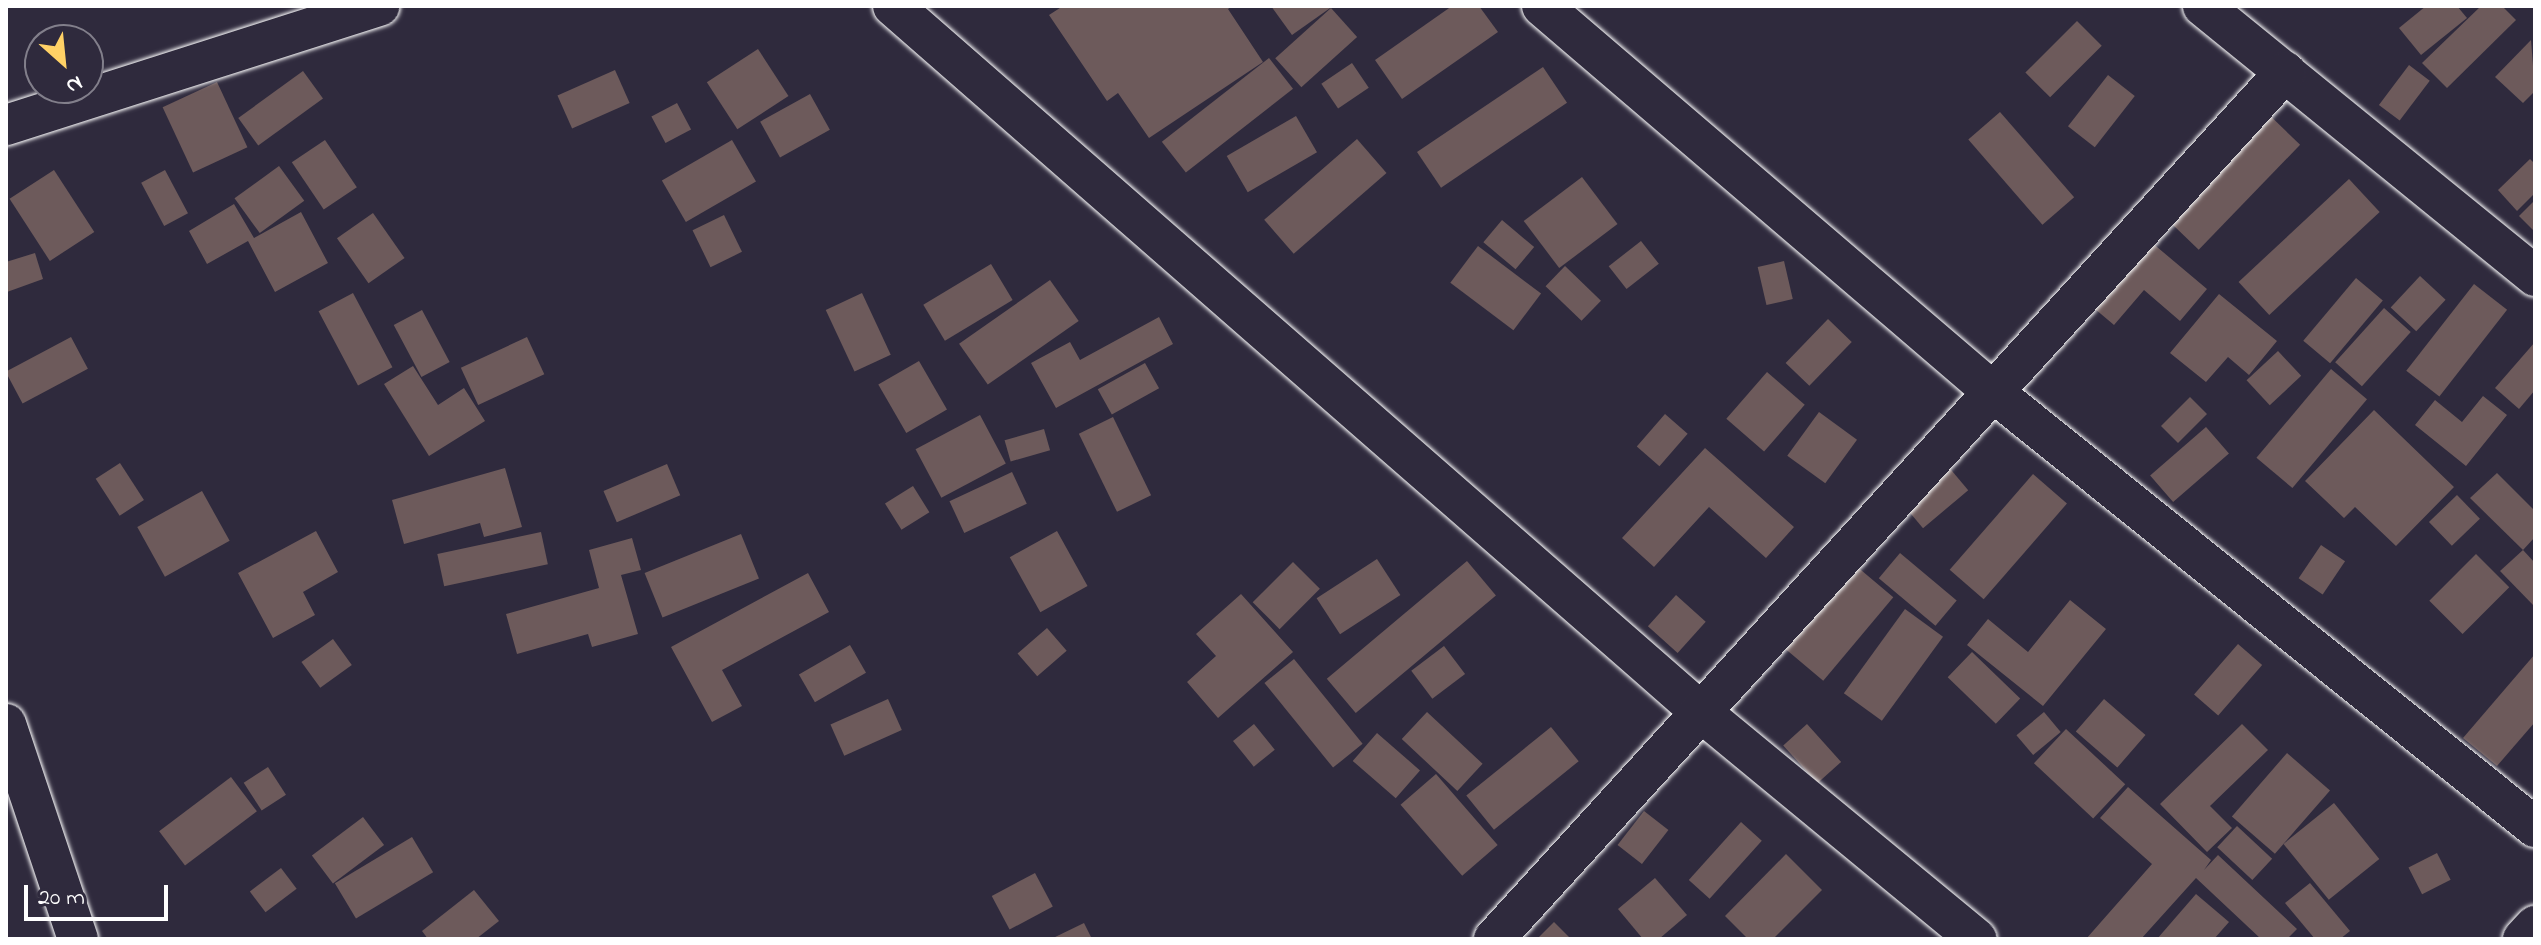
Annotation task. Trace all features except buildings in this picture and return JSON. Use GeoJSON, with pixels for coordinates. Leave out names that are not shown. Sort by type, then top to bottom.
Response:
{"type":"FeatureCollection","features":[{"type":"Feature","properties":{"kind":"street"},"geometry":{"type":"LineString","coordinates":[[6,125],[380,6]]}},
{"type":"Feature","properties":{"kind":"street"},"geometry":{"type":"LineString","coordinates":[[893,6],[1701,712],[1976,939]]}},
{"type":"Feature","properties":{"kind":"street"},"geometry":{"type":"LineString","coordinates":[[1542,6],[1993,392],[2535,827]]}},
{"type":"Feature","properties":{"kind":"street"},"geometry":{"type":"LineString","coordinates":[[2203,6],[2535,276]]}},
{"type":"Feature","properties":{"kind":"street"},"geometry":{"type":"LineString","coordinates":[[1494,939],[2285,72]]}},
{"type":"Feature","properties":{"kind":"street"},"geometry":{"type":"LineString","coordinates":[[6,724],[78,939]]}},
{"type":"Feature","properties":{"kind":"street"},"geometry":{"type":"LineString","coordinates":[[2523,939],[2535,926]]}}]}
